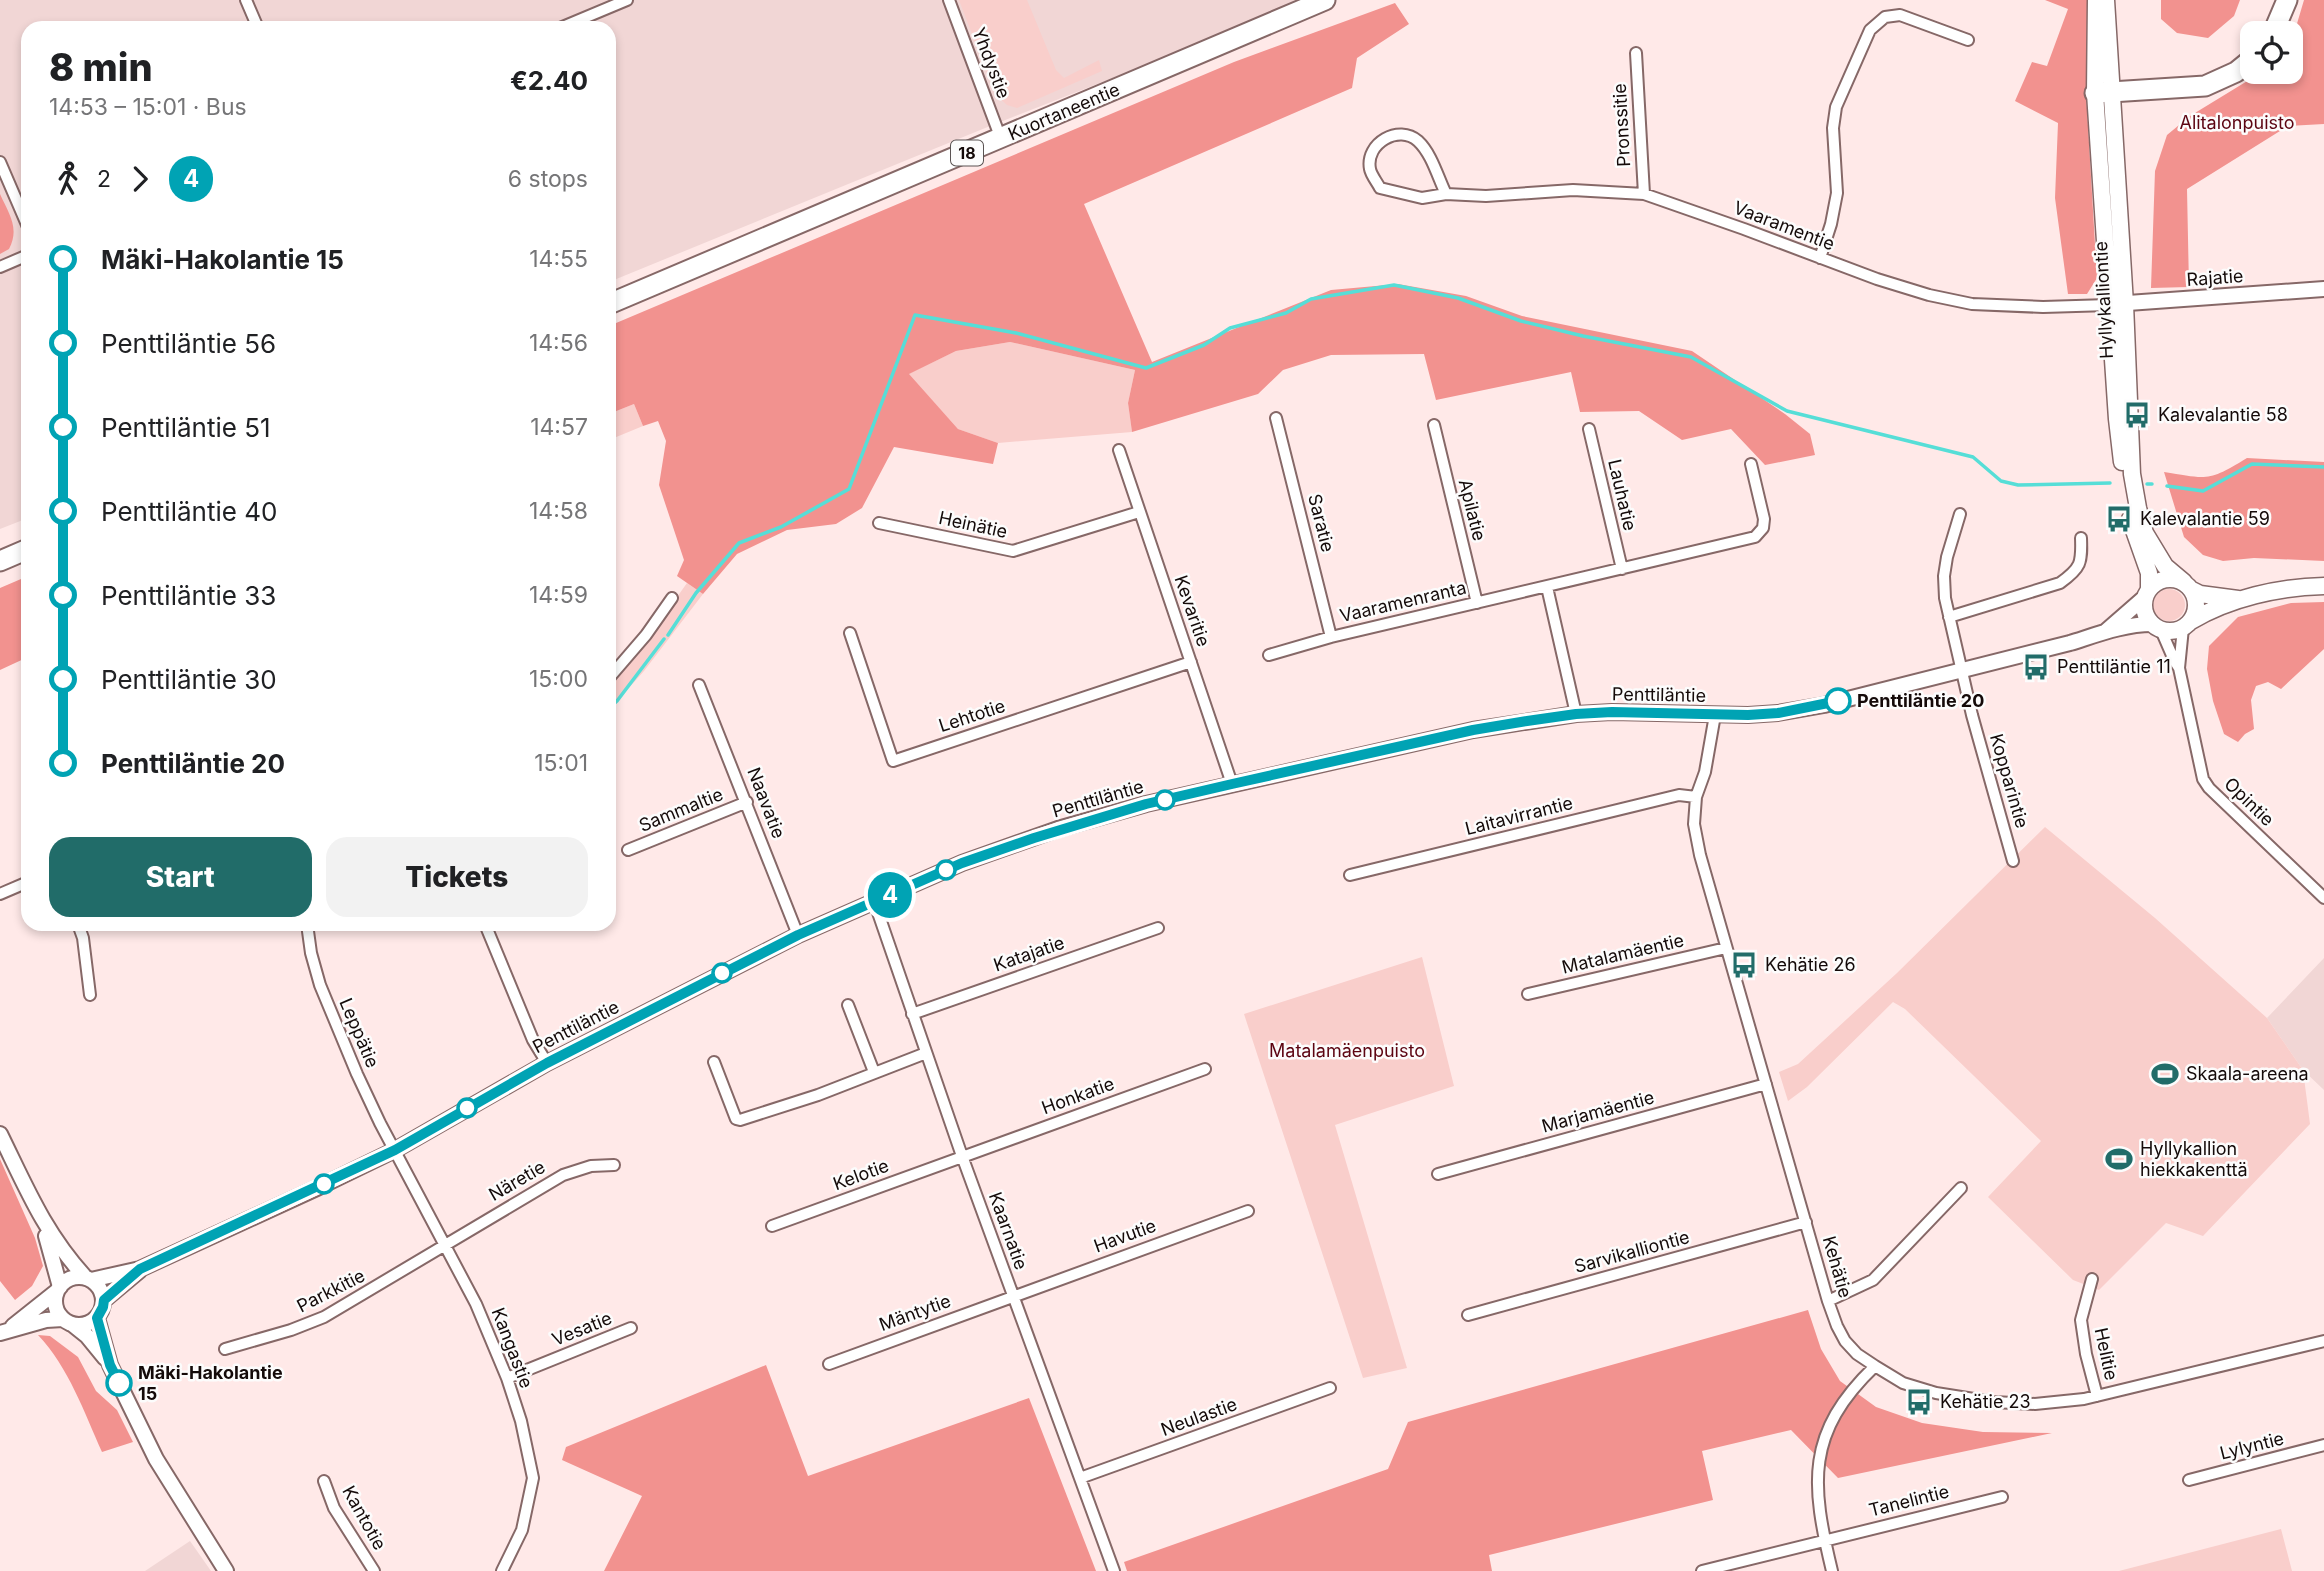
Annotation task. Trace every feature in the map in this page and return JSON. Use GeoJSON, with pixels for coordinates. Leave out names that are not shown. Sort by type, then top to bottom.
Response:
{"type":"FeatureCollection","features":[{"type":"Feature","properties":{"kind":"highway","name":"Kuortaneentie"},"geometry":{"type":"LineString","coordinates":[[616,301],[1325,0]]}},
{"type":"Feature","properties":{"kind":"highway"},"geometry":{"type":"LineString","coordinates":[[2278,21],[2287,0]]}},
{"type":"Feature","properties":{"kind":"highway"},"geometry":{"type":"LineString","coordinates":[[2103,93],[2205,86],[2240,68]]}},
{"type":"Feature","properties":{"kind":"highway"},"geometry":{"type":"LineString","coordinates":[[0,561],[21,553]]}},
{"type":"Feature","properties":{"kind":"main road","name":"Hyllykalliontie"},"geometry":{"type":"LineString","coordinates":[[2096,0],[2117,304],[2131,461],[2138,508],[2146,533],[2160,558],[2188,586]]}},
{"type":"Feature","properties":{"kind":"main road","name":"Hyllykalliontie"},"geometry":{"type":"LineString","coordinates":[[2103,93],[2106,0]]}},
{"type":"Feature","properties":{"kind":"main road","name":"Hyllykalliontie"},"geometry":{"type":"LineString","coordinates":[[2117,304],[2116,419],[2129,516],[2149,573],[2147,593]]}},
{"type":"Feature","properties":{"kind":"main road"},"geometry":{"type":"LineString","coordinates":[[2238,600],[2200,594],[2175,579],[2165,579],[2147,593],[2144,607],[2146,616],[2156,627],[2172,631],[2238,600],[2281,590],[2324,586]]}},
{"type":"Feature","properties":{"kind":"main road"},"geometry":{"type":"LineString","coordinates":[[2187,624],[2196,611],[2196,600],[2188,586]]}},
{"type":"Feature","properties":{"kind":"street"},"geometry":{"type":"LineString","coordinates":[[246,0],[255,21]]}},
{"type":"Feature","properties":{"kind":"street"},"geometry":{"type":"LineString","coordinates":[[576,21],[627,0]]}},
{"type":"Feature","properties":{"kind":"street","name":"Yhdystie"},"geometry":{"type":"LineString","coordinates":[[949,0],[1001,139]]}},
{"type":"Feature","properties":{"kind":"street"},"geometry":{"type":"LineString","coordinates":[[1820,258],[1837,193],[1833,128],[1836,107],[1870,30],[1885,18],[1900,15],[1968,40]]}},
{"type":"Feature","properties":{"kind":"street","name":"Pronssitie"},"geometry":{"type":"LineString","coordinates":[[1636,54],[1644,194]]}},
{"type":"Feature","properties":{"kind":"street","name":"Vaaramentie"},"geometry":{"type":"LineString","coordinates":[[1446,194],[1418,142],[1404,134],[1388,136],[1376,145],[1370,169],[1380,188],[1422,198],[1446,194],[1486,196],[1573,190],[1644,194],[1916,291],[1972,303],[2043,307],[2117,304]]}},
{"type":"Feature","properties":{"kind":"street"},"geometry":{"type":"LineString","coordinates":[[0,162],[21,211]]}},
{"type":"Feature","properties":{"kind":"street"},"geometry":{"type":"LineString","coordinates":[[0,267],[21,258]]}},
{"type":"Feature","properties":{"kind":"street","name":"Rajatie"},"geometry":{"type":"LineString","coordinates":[[2117,304],[2324,289]]}},
{"type":"Feature","properties":{"kind":"street","name":"Saratie"},"geometry":{"type":"LineString","coordinates":[[1276,418],[1331,637]]}},
{"type":"Feature","properties":{"kind":"street","name":"Apilatie"},"geometry":{"type":"LineString","coordinates":[[1434,425],[1477,603]]}},
{"type":"Feature","properties":{"kind":"street","name":"Lauhatie"},"geometry":{"type":"LineString","coordinates":[[1589,429],[1622,569]]}},
{"type":"Feature","properties":{"kind":"street","name":"Kevaritie"},"geometry":{"type":"LineString","coordinates":[[1119,450],[1232,784]]}},
{"type":"Feature","properties":{"kind":"street","name":"Vaaramenranta"},"geometry":{"type":"LineString","coordinates":[[1269,655],[1331,637],[1755,537],[1763,528],[1764,519],[1751,464]]}},
{"type":"Feature","properties":{"kind":"street","name":"Heinätie"},"geometry":{"type":"LineString","coordinates":[[879,523],[1013,551],[1139,512]]}},
{"type":"Feature","properties":{"kind":"street","name":"Kopparintie"},"geometry":{"type":"LineString","coordinates":[[1960,514],[1947,557],[1945,598],[1961,670],[2013,861]]}},
{"type":"Feature","properties":{"kind":"street"},"geometry":{"type":"LineString","coordinates":[[1949,617],[2060,583],[2073,574],[2082,561],[2081,538]]}},
{"type":"Feature","properties":{"kind":"street"},"geometry":{"type":"LineString","coordinates":[[1547,587],[1576,714]]}},
{"type":"Feature","properties":{"kind":"street","name":"Penttiläntie"},"geometry":{"type":"LineString","coordinates":[[2105,632],[2147,593]]}},
{"type":"Feature","properties":{"kind":"street"},"geometry":{"type":"LineString","coordinates":[[616,670],[646,635],[672,598]]}},
{"type":"Feature","properties":{"kind":"street","name":"Penttiläntie"},"geometry":{"type":"LineString","coordinates":[[88,1279],[140,1269],[395,1150],[547,1063],[798,935],[962,863],[1058,829],[1146,804],[1473,730],[1576,714],[1778,713],[1824,705],[2140,624],[2156,627]]}},
{"type":"Feature","properties":{"kind":"street","name":"Opintie"},"geometry":{"type":"LineString","coordinates":[[2187,624],[2179,668],[2203,779],[2209,788],[2322,893]]}},
{"type":"Feature","properties":{"kind":"street"},"geometry":{"type":"LineString","coordinates":[[2156,627],[2179,668]]}},
{"type":"Feature","properties":{"kind":"street","name":"Lehtotie"},"geometry":{"type":"LineString","coordinates":[[850,633],[892,761],[1191,662]]}},
{"type":"Feature","properties":{"kind":"street","name":"Naavatie"},"geometry":{"type":"LineString","coordinates":[[699,685],[798,935]]}},
{"type":"Feature","properties":{"kind":"street","name":"Kehätie"},"geometry":{"type":"LineString","coordinates":[[1715,715],[1705,772],[1696,797],[1694,824],[1700,855],[1828,1301],[1845,1341],[1875,1366],[1903,1383],[1936,1393],[1993,1402],[2035,1404],[2097,1396],[2324,1341]]}},
{"type":"Feature","properties":{"kind":"street","name":"Laitavirrantie"},"geometry":{"type":"LineString","coordinates":[[1350,875],[1679,795],[1696,797]]}},
{"type":"Feature","properties":{"kind":"street","name":"Sammaltie"},"geometry":{"type":"LineString","coordinates":[[628,850],[747,802]]}},
{"type":"Feature","properties":{"kind":"street"},"geometry":{"type":"LineString","coordinates":[[0,894],[21,885]]}},
{"type":"Feature","properties":{"kind":"street","name":"Kaarnatie"},"geometry":{"type":"LineString","coordinates":[[874,901],[962,1156],[1114,1571]]}},
{"type":"Feature","properties":{"kind":"street","name":"Katajatie"},"geometry":{"type":"LineString","coordinates":[[912,1014],[1158,928]]}},
{"type":"Feature","properties":{"kind":"street"},"geometry":{"type":"LineString","coordinates":[[80,931],[90,995]]}},
{"type":"Feature","properties":{"kind":"street","name":"Leppätie"},"geometry":{"type":"LineString","coordinates":[[308,931],[320,985],[357,1073],[395,1150]]}},
{"type":"Feature","properties":{"kind":"street"},"geometry":{"type":"LineString","coordinates":[[488,931],[533,1040],[547,1063]]}},
{"type":"Feature","properties":{"kind":"street","name":"Matalamäentie"},"geometry":{"type":"LineString","coordinates":[[1528,995],[1726,948]]}},
{"type":"Feature","properties":{"kind":"street"},"geometry":{"type":"LineString","coordinates":[[848,1005],[874,1072]]}},
{"type":"Feature","properties":{"kind":"street"},"geometry":{"type":"LineString","coordinates":[[714,1062],[736,1119],[740,1120],[818,1095],[926,1053]]}},
{"type":"Feature","properties":{"kind":"street","name":"Honkatie"},"geometry":{"type":"LineString","coordinates":[[962,1156],[1205,1069]]}},
{"type":"Feature","properties":{"kind":"street","name":"Marjamäentie"},"geometry":{"type":"LineString","coordinates":[[1438,1174],[1766,1084]]}},
{"type":"Feature","properties":{"kind":"street"},"geometry":{"type":"LineString","coordinates":[[0,1134],[42,1221],[68,1259],[102,1292],[104,1300],[97,1318],[86,1325],[46,1320],[5,1331]]}},
{"type":"Feature","properties":{"kind":"street","name":"Kangastie"},"geometry":{"type":"LineString","coordinates":[[395,1150],[476,1304],[507,1378],[521,1421],[533,1478],[522,1530],[502,1571]]}},
{"type":"Feature","properties":{"kind":"street","name":"Kelotie"},"geometry":{"type":"LineString","coordinates":[[772,1226],[962,1156]]}},
{"type":"Feature","properties":{"kind":"street","name":"Näretie"},"geometry":{"type":"LineString","coordinates":[[444,1245],[563,1175],[591,1166],[614,1165]]}},
{"type":"Feature","properties":{"kind":"street"},"geometry":{"type":"LineString","coordinates":[[1828,1301],[1873,1280],[1961,1188]]}},
{"type":"Feature","properties":{"kind":"street","name":"Havutie"},"geometry":{"type":"LineString","coordinates":[[1013,1295],[1248,1211]]}},
{"type":"Feature","properties":{"kind":"street"},"geometry":{"type":"LineString","coordinates":[[42,1221],[59,1289],[56,1306],[68,1322],[87,1336],[110,1365]]}},
{"type":"Feature","properties":{"kind":"street","name":"Sarvikalliontie"},"geometry":{"type":"LineString","coordinates":[[1468,1315],[1806,1222]]}},
{"type":"Feature","properties":{"kind":"street","name":"Parkkitie"},"geometry":{"type":"LineString","coordinates":[[225,1349],[291,1330],[324,1317],[444,1245]]}},
{"type":"Feature","properties":{"kind":"street","name":"Penttiläntie"},"geometry":{"type":"LineString","coordinates":[[104,1300],[140,1269]]}},
{"type":"Feature","properties":{"kind":"street"},"geometry":{"type":"LineString","coordinates":[[5,1331],[71,1278],[88,1279]]}},
{"type":"Feature","properties":{"kind":"street","name":"Helitie"},"geometry":{"type":"LineString","coordinates":[[2092,1279],[2081,1320],[2086,1354],[2097,1396]]}},
{"type":"Feature","properties":{"kind":"street","name":"Mäntytie"},"geometry":{"type":"LineString","coordinates":[[829,1364],[1013,1295]]}},
{"type":"Feature","properties":{"kind":"street"},"geometry":{"type":"LineString","coordinates":[[97,1318],[110,1365],[156,1458],[226,1571]]}},
{"type":"Feature","properties":{"kind":"street","name":"Vesatie"},"geometry":{"type":"LineString","coordinates":[[507,1378],[632,1328]]}},
{"type":"Feature","properties":{"kind":"street"},"geometry":{"type":"LineString","coordinates":[[1832,1571],[1819,1512],[1817,1482],[1822,1444],[1837,1412],[1856,1384],[1875,1366]]}},
{"type":"Feature","properties":{"kind":"street","name":"Neulastie"},"geometry":{"type":"LineString","coordinates":[[1080,1478],[1330,1388]]}},
{"type":"Feature","properties":{"kind":"street","name":"Lylyntie"},"geometry":{"type":"LineString","coordinates":[[2189,1480],[2324,1445]]}},
{"type":"Feature","properties":{"kind":"street","name":"Kantotie"},"geometry":{"type":"LineString","coordinates":[[324,1481],[334,1508],[374,1571]]}},
{"type":"Feature","properties":{"kind":"street","name":"Tanelintie"},"geometry":{"type":"LineString","coordinates":[[1702,1571],[2002,1497]]}},
{"type":"Feature","properties":{"kind":"shaded area"},"geometry":{"type":"Polygon","coordinates":[[[0,0],[1312,0],[995,124],[616,279],[616,21],[21,21],[21,521],[0,529],[0,0]]]}},
{"type":"Feature","properties":{"kind":"shaded area"},"geometry":{"type":"Polygon","coordinates":[[[2324,958],[2324,1090],[2303,1070],[2267,1018],[2324,958]]]}},
{"type":"Feature","properties":{"kind":"shaded area"},"geometry":{"type":"Polygon","coordinates":[[[190,1541],[211,1571],[145,1571],[190,1541]]]}},
{"type":"Feature","properties":{"kind":"green space"},"geometry":{"type":"Polygon","coordinates":[[[959,0],[1027,0],[1056,70],[1064,78],[1099,60],[1102,71],[1017,108],[1007,105],[995,94],[959,0]]]}},
{"type":"Feature","properties":{"kind":"green space"},"geometry":{"type":"Polygon","coordinates":[[[2045,0],[2088,0],[2086,92],[2097,278],[2087,294],[2068,294],[2055,198],[2058,123],[2015,101],[2032,62],[2047,66],[2068,9],[2045,0]]]}},
{"type":"Feature","properties":{"kind":"green space"},"geometry":{"type":"Polygon","coordinates":[[[2161,0],[2240,0],[2234,16],[2208,38],[2177,33],[2161,19],[2161,0]]]}},
{"type":"Feature","properties":{"kind":"green space","name":"Alitalonpuisto"},"geometry":{"type":"Polygon","coordinates":[[[2304,0],[2324,0],[2324,124],[2288,126],[2187,189],[2189,287],[2151,288],[2155,171],[2167,135],[2190,116],[2242,84],[2303,84],[2303,21],[2298,21],[2304,0]]]}},
{"type":"Feature","properties":{"kind":"green space"},"geometry":{"type":"Polygon","coordinates":[[[1395,3],[1409,24],[1357,58],[1352,88],[1084,204],[1152,362],[1331,290],[1398,284],[1466,296],[1522,316],[1692,351],[1810,434],[1815,455],[1765,465],[1731,429],[1682,440],[1639,411],[1580,412],[1571,372],[1436,400],[1424,354],[1331,355],[1283,370],[1258,394],[1132,432],[1128,403],[1135,370],[1010,342],[956,351],[909,374],[958,429],[998,443],[993,464],[894,447],[862,508],[836,524],[787,530],[737,554],[703,594],[677,576],[684,560],[659,485],[666,441],[658,421],[643,426],[634,404],[616,411],[616,323],[1234,62],[1395,3]]]}},
{"type":"Feature","properties":{"kind":"green space"},"geometry":{"type":"Polygon","coordinates":[[[0,194],[12,221],[13,234],[9,249],[0,254],[0,194]]]}},
{"type":"Feature","properties":{"kind":"green space"},"geometry":{"type":"Polygon","coordinates":[[[1010,342],[1135,370],[1128,403],[1132,432],[998,443],[958,429],[908,374],[956,351],[1010,342]]]}},
{"type":"Feature","properties":{"kind":"green space"},"geometry":{"type":"Polygon","coordinates":[[[634,404],[643,426],[616,437],[616,411],[634,404]]]}},
{"type":"Feature","properties":{"kind":"green space"},"geometry":{"type":"Polygon","coordinates":[[[2247,458],[2324,462],[2324,561],[2254,558],[2223,561],[2203,555],[2184,537],[2164,472],[2207,477],[2247,458]]]}},
{"type":"Feature","properties":{"kind":"green space"},"geometry":{"type":"Polygon","coordinates":[[[21,579],[21,660],[0,670],[0,588],[21,579]]]}},
{"type":"Feature","properties":{"kind":"green space"},"geometry":{"type":"Polygon","coordinates":[[[687,583],[703,594],[644,671],[616,702],[616,677],[633,659],[687,583]]]}},
{"type":"Feature","properties":{"kind":"green space"},"geometry":{"type":"Polygon","coordinates":[[[2169,589],[2180,594],[2185,605],[2180,616],[2169,621],[2158,616],[2153,605],[2158,594],[2169,589]]]}},
{"type":"Feature","properties":{"kind":"green space"},"geometry":{"type":"Polygon","coordinates":[[[2324,602],[2324,649],[2281,689],[2268,682],[2256,686],[2251,700],[2254,729],[2238,742],[2224,734],[2213,701],[2207,669],[2209,646],[2238,617],[2291,603],[2324,602]]]}},
{"type":"Feature","properties":{"kind":"green space"},"geometry":{"type":"Polygon","coordinates":[[[2045,827],[2155,918],[2267,1018],[2303,1070],[2310,1124],[2203,1236],[2166,1223],[2099,1290],[2073,1280],[1988,1197],[2041,1141],[1905,1009],[1893,1002],[1807,1087],[1788,1101],[1779,1072],[1798,1064],[1897,973],[2045,827]]]}},
{"type":"Feature","properties":{"kind":"green space","name":"Matalamäenpuisto"},"geometry":{"type":"Polygon","coordinates":[[[1422,957],[1454,1086],[1335,1125],[1407,1368],[1363,1378],[1244,1014],[1422,957]]]}},
{"type":"Feature","properties":{"kind":"green space"},"geometry":{"type":"Polygon","coordinates":[[[0,1159],[35,1238],[43,1266],[32,1286],[15,1300],[0,1281],[0,1159]]]}},
{"type":"Feature","properties":{"kind":"green space"},"geometry":{"type":"Polygon","coordinates":[[[1808,1310],[1821,1349],[1840,1381],[1876,1407],[1922,1423],[1983,1432],[2052,1433],[1838,1478],[1791,1430],[1702,1451],[1713,1500],[1489,1555],[1492,1571],[1127,1571],[1124,1562],[1388,1469],[1408,1422],[1808,1310]]]}},
{"type":"Feature","properties":{"kind":"green space"},"geometry":{"type":"Polygon","coordinates":[[[38,1335],[50,1336],[78,1357],[96,1391],[117,1410],[133,1442],[102,1452],[67,1376],[38,1335]]]}},
{"type":"Feature","properties":{"kind":"green space"},"geometry":{"type":"Polygon","coordinates":[[[766,1365],[808,1476],[1029,1398],[1096,1571],[604,1571],[642,1496],[562,1460],[566,1447],[766,1365]]]}},
{"type":"Feature","properties":{"kind":"green space"},"geometry":{"type":"Polygon","coordinates":[[[2281,1529],[2292,1571],[2119,1571],[2281,1529]]]}},
{"type":"Feature","properties":{"kind":"waterway"},"geometry":{"type":"LineString","coordinates":[[668,635],[696,593],[739,543],[781,527],[849,489],[915,315],[1016,333],[1146,368],[1204,345],[1230,328],[1286,313],[1311,299],[1394,285],[1458,298],[1521,321],[1691,357],[1787,411],[1973,457],[2001,481],[2018,485],[2110,483]]}},
{"type":"Feature","properties":{"kind":"waterway"},"geometry":{"type":"LineString","coordinates":[[2167,486],[2203,491],[2252,464],[2324,467]]}},
{"type":"Feature","properties":{"kind":"waterway"},"geometry":{"type":"LineString","coordinates":[[2147,484],[2152,484]]}},
{"type":"Feature","properties":{"kind":"waterway"},"geometry":{"type":"LineString","coordinates":[[616,702],[664,639]]}},
{"type":"Feature","properties":{"kind":"bus line","name":"4"},"geometry":{"type":"LineString","coordinates":[[119,1383],[110,1365],[97,1318],[108,1295],[140,1269],[395,1150],[547,1063],[798,935],[962,863],[1058,829],[1146,804],[1473,730],[1576,714],[1612,712],[1748,715],[1778,713],[1838,701]]}},
{"type":"Feature","properties":{"kind":"place","name":"Kalevalantie 58"},"geometry":{"type":"Point","coordinates":[2137,415]}},
{"type":"Feature","properties":{"kind":"place","name":"Kalevalantie 59"},"geometry":{"type":"Point","coordinates":[2119,519]}},
{"type":"Feature","properties":{"kind":"place","name":"Penttiläntie 11"},"geometry":{"type":"Point","coordinates":[2036,667]}},
{"type":"Feature","properties":{"kind":"place","name":"Penttiläntie 20"},"geometry":{"type":"Point","coordinates":[1838,701]}},
{"type":"Feature","properties":{"kind":"place","name":"Kehätie 26"},"geometry":{"type":"Point","coordinates":[1744,965]}},
{"type":"Feature","properties":{"kind":"place","name":"Skaala-areena"},"geometry":{"type":"Point","coordinates":[2165,1074]}},
{"type":"Feature","properties":{"kind":"place","name":"Hyllykallion hiekkakenttä"},"geometry":{"type":"Point","coordinates":[2119,1159]}},
{"type":"Feature","properties":{"kind":"place","name":"Mäki-Hakolantie 15"},"geometry":{"type":"Point","coordinates":[119,1383]}},
{"type":"Feature","properties":{"kind":"place","name":"Kehätie 23"},"geometry":{"type":"Point","coordinates":[1919,1402]}}]}
